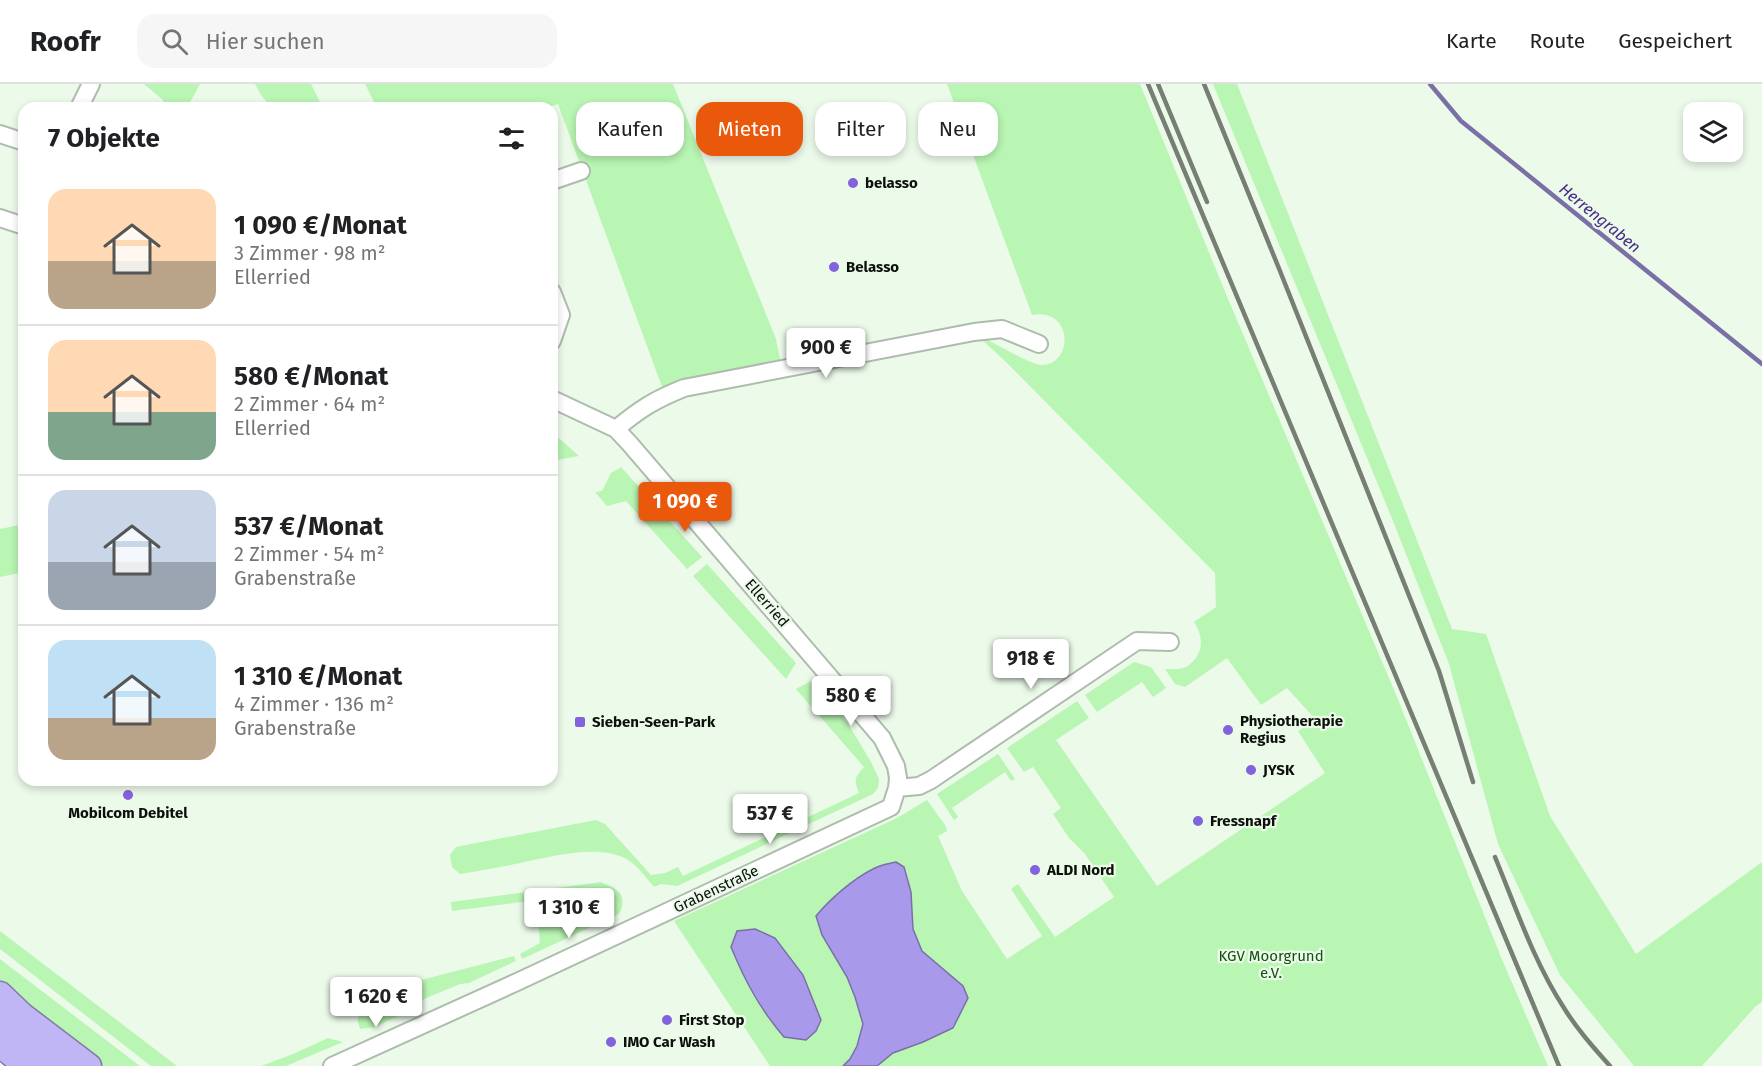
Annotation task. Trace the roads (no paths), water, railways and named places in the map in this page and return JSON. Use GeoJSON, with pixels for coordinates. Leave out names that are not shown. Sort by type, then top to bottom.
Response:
{"type":"FeatureCollection","features":[{"type":"Feature","properties":{"kind":"highway"},"geometry":{"type":"LineString","coordinates":[[0,994],[22,1015],[89,1066]]}},
{"type":"Feature","properties":{"kind":"highway"},"geometry":{"type":"LineString","coordinates":[[0,1019],[57,1066]]}},
{"type":"Feature","properties":{"kind":"highway"},"geometry":{"type":"LineString","coordinates":[[0,1045],[26,1066]]}},
{"type":"Feature","properties":{"kind":"street"},"geometry":{"type":"LineString","coordinates":[[82,102],[91,84]]}},
{"type":"Feature","properties":{"kind":"street"},"geometry":{"type":"LineString","coordinates":[[0,134],[18,140]]}},
{"type":"Feature","properties":{"kind":"street"},"geometry":{"type":"LineString","coordinates":[[558,179],[581,171]]}},
{"type":"Feature","properties":{"kind":"street"},"geometry":{"type":"LineString","coordinates":[[0,218],[18,224]]}},
{"type":"Feature","properties":{"kind":"street"},"geometry":{"type":"LineString","coordinates":[[558,307],[561,315],[558,323]]}},
{"type":"Feature","properties":{"kind":"street"},"geometry":{"type":"LineString","coordinates":[[616,429],[652,402],[684,388],[974,332],[1002,329],[1039,344]]}},
{"type":"Feature","properties":{"kind":"street","name":"Ellerried"},"geometry":{"type":"LineString","coordinates":[[558,402],[616,429],[695,518],[882,738],[896,766],[897,788]]}},
{"type":"Feature","properties":{"kind":"street"},"geometry":{"type":"LineString","coordinates":[[897,788],[919,786],[931,780],[1137,641],[1170,642]]}},
{"type":"Feature","properties":{"kind":"street","name":"Grabenstraße"},"geometry":{"type":"LineString","coordinates":[[332,1066],[891,807],[897,788]]}},
{"type":"Feature","properties":{"kind":"waterway","name":"Herrengraben"},"geometry":{"type":"LineString","coordinates":[[1430,84],[1461,121],[1762,364]]}},
{"type":"Feature","properties":{"kind":"railway"},"geometry":{"type":"LineString","coordinates":[[1148,84],[1559,1066]]}},
{"type":"Feature","properties":{"kind":"railway"},"geometry":{"type":"LineString","coordinates":[[1158,84],[1207,202]]}},
{"type":"Feature","properties":{"kind":"railway"},"geometry":{"type":"LineString","coordinates":[[1204,84],[1439,671],[1473,782]]}},
{"type":"Feature","properties":{"kind":"railway"},"geometry":{"type":"LineString","coordinates":[[1495,857],[1526,934],[1553,990],[1574,1023],[1610,1066]]}},
{"type":"Feature","properties":{"kind":"place","name":"belasso"},"geometry":{"type":"Point","coordinates":[853,183]}},
{"type":"Feature","properties":{"kind":"place","name":"Belasso"},"geometry":{"type":"Point","coordinates":[834,267]}},
{"type":"Feature","properties":{"kind":"place","name":"Sieben-Seen-Park"},"geometry":{"type":"Point","coordinates":[580,722]}},
{"type":"Feature","properties":{"kind":"place","name":"Physiotherapie Regius"},"geometry":{"type":"Point","coordinates":[1228,730]}},
{"type":"Feature","properties":{"kind":"place","name":"JYSK"},"geometry":{"type":"Point","coordinates":[1251,770]}},
{"type":"Feature","properties":{"kind":"place","name":"Mobilcom Debitel"},"geometry":{"type":"Point","coordinates":[128,795]}},
{"type":"Feature","properties":{"kind":"place","name":"Fressnapf"},"geometry":{"type":"Point","coordinates":[1198,821]}},
{"type":"Feature","properties":{"kind":"place","name":"ALDI Nord"},"geometry":{"type":"Point","coordinates":[1035,870]}},
{"type":"Feature","properties":{"kind":"place","name":"First Stop"},"geometry":{"type":"Point","coordinates":[667,1020]}},
{"type":"Feature","properties":{"kind":"place","name":"IMO Car Wash"},"geometry":{"type":"Point","coordinates":[611,1042]}},
{"type":"Feature","properties":{"kind":"park label","name":"KGV Moorgrund e.V."},"geometry":{"type":"Point","coordinates":[1271,964]}}]}
